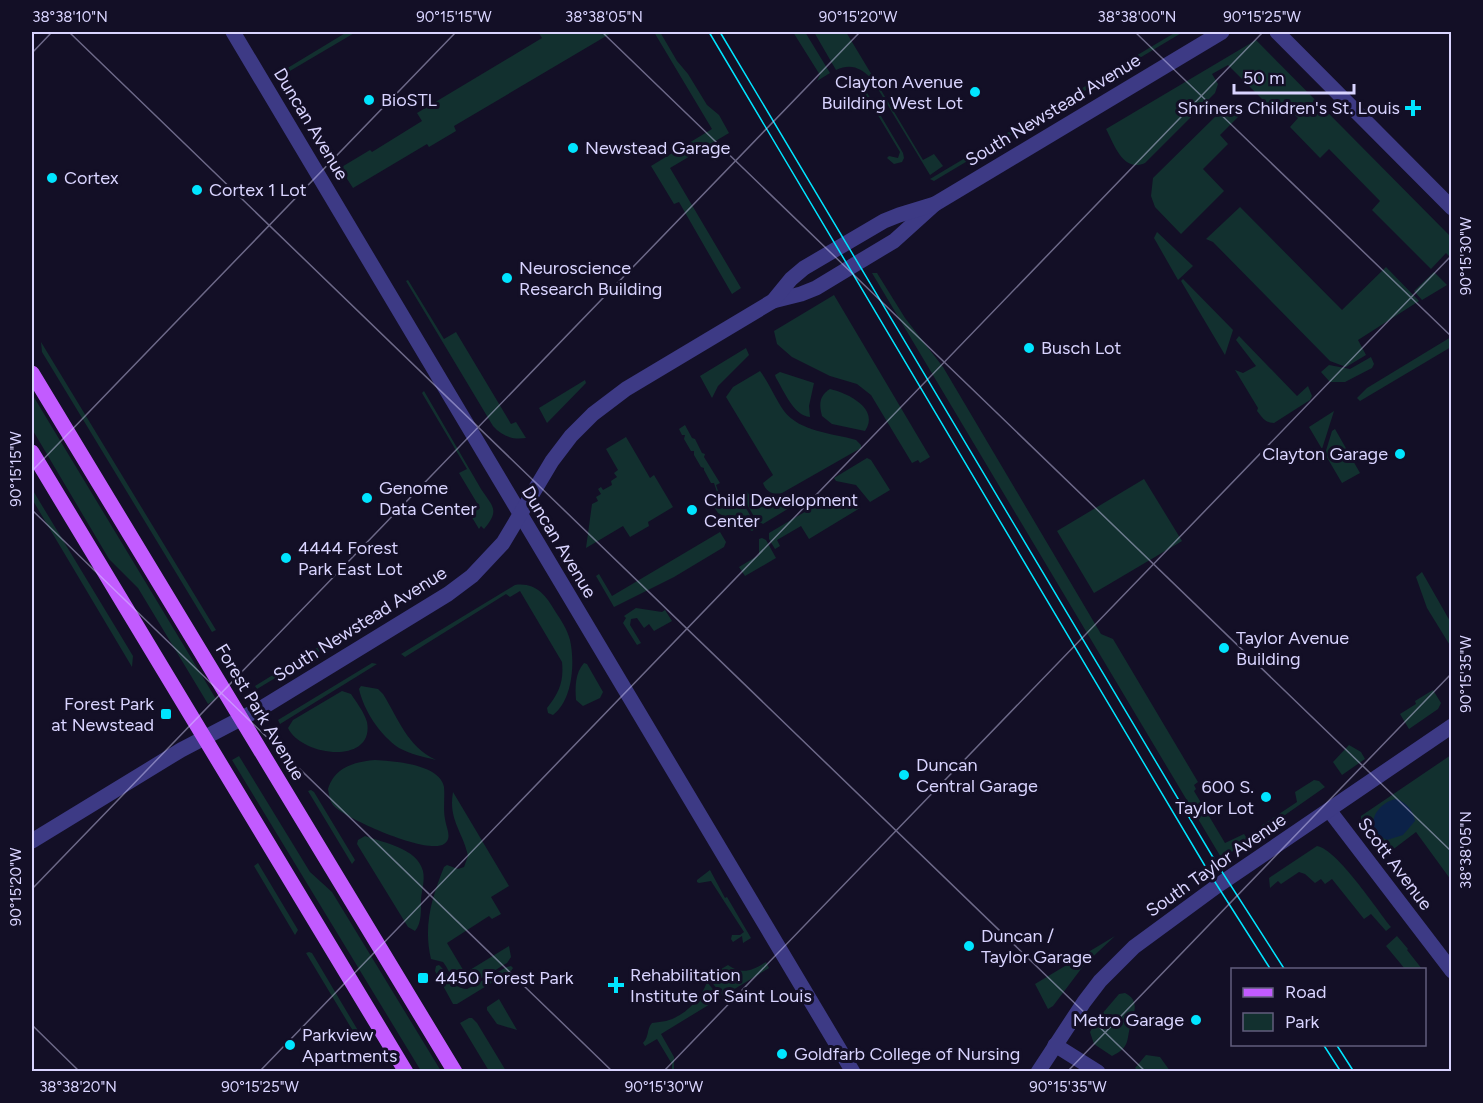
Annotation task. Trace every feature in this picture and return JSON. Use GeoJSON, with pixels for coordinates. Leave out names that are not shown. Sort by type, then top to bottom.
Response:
{"type":"FeatureCollection","features":[{"type":"Feature","properties":{"kind":"main road","name":"Forest Park Avenue"},"geometry":{"type":"LineString","coordinates":[[32,373],[455,1071]]}},
{"type":"Feature","properties":{"kind":"main road"},"geometry":{"type":"LineString","coordinates":[[32,452],[406,1071]]}},
{"type":"Feature","properties":{"kind":"street","name":"Duncan Avenue"},"geometry":{"type":"LineString","coordinates":[[233,32],[853,1071]]}},
{"type":"Feature","properties":{"kind":"street","name":"South Newstead Avenue"},"geometry":{"type":"LineString","coordinates":[[32,841],[425,609],[461,585],[499,549],[563,446],[593,414],[626,389],[773,301],[816,288],[894,241],[935,204],[1222,32]]}},
{"type":"Feature","properties":{"kind":"street"},"geometry":{"type":"LineString","coordinates":[[1277,32],[1452,208]]}},
{"type":"Feature","properties":{"kind":"street","name":"South Newstead Avenue"},"geometry":{"type":"LineString","coordinates":[[773,301],[791,279],[804,268],[884,222],[935,204]]}},
{"type":"Feature","properties":{"kind":"street","name":"South Taylor Avenue"},"geometry":{"type":"LineString","coordinates":[[1038,1071],[1100,981],[1134,947],[1217,886],[1452,726]]}},
{"type":"Feature","properties":{"kind":"street","name":"Scott Avenue"},"geometry":{"type":"LineString","coordinates":[[1329,810],[1452,971]]}},
{"type":"Feature","properties":{"kind":"street"},"geometry":{"type":"LineString","coordinates":[[1055,1045],[1098,1071]]}},
{"type":"Feature","properties":{"kind":"green space"},"geometry":{"type":"Polygon","coordinates":[[[347,32],[356,32],[283,75],[281,72],[347,32]]]}},
{"type":"Feature","properties":{"kind":"green space"},"geometry":{"type":"Polygon","coordinates":[[[538,32],[613,32],[454,126],[456,131],[429,147],[427,144],[353,188],[340,168],[370,150],[372,152],[422,121],[417,113],[542,38],[538,32]]]}},
{"type":"Feature","properties":{"kind":"green space"},"geometry":{"type":"Polygon","coordinates":[[[654,32],[660,32],[707,105],[719,115],[729,133],[670,168],[741,288],[732,294],[679,202],[674,204],[651,166],[712,129],[654,32]]]}},
{"type":"Feature","properties":{"kind":"green space"},"geometry":{"type":"Polygon","coordinates":[[[793,32],[805,32],[830,73],[817,81],[820,75],[793,32]]]}},
{"type":"Feature","properties":{"kind":"green space"},"geometry":{"type":"Polygon","coordinates":[[[814,32],[846,32],[923,160],[934,154],[943,166],[930,175],[872,79],[856,68],[846,67],[836,70],[814,32]]]}},
{"type":"Feature","properties":{"kind":"green space"},"geometry":{"type":"Polygon","coordinates":[[[1176,32],[1183,32],[934,181],[930,179],[1176,32]]]}},
{"type":"Feature","properties":{"kind":"green space"},"geometry":{"type":"Polygon","coordinates":[[[1256,40],[1451,237],[1451,258],[1446,253],[1431,269],[1372,210],[1380,201],[1329,149],[1320,158],[1290,127],[1298,118],[1282,103],[1274,111],[1228,65],[1212,74],[1218,84],[1215,93],[1145,163],[1137,165],[1125,161],[1106,129],[1256,40]]]}},
{"type":"Feature","properties":{"kind":"green space"},"geometry":{"type":"Polygon","coordinates":[[[846,79],[855,80],[863,86],[903,153],[902,162],[894,164],[887,158],[889,156],[898,158],[900,152],[861,87],[845,81],[846,79]]]}},
{"type":"Feature","properties":{"kind":"green space"},"geometry":{"type":"Polygon","coordinates":[[[1231,111],[1242,113],[1220,135],[1228,144],[1203,169],[1224,191],[1181,234],[1155,207],[1151,196],[1153,178],[1217,115],[1231,111]]]}},
{"type":"Feature","properties":{"kind":"green space"},"geometry":{"type":"Polygon","coordinates":[[[1240,207],[1342,310],[1386,267],[1419,301],[1358,340],[1366,355],[1346,367],[1330,361],[1213,242],[1206,239],[1240,207]]]}},
{"type":"Feature","properties":{"kind":"green space"},"geometry":{"type":"Polygon","coordinates":[[[1157,232],[1193,266],[1178,280],[1154,238],[1157,232]]]}},
{"type":"Feature","properties":{"kind":"green space"},"geometry":{"type":"Polygon","coordinates":[[[1434,272],[1447,285],[1422,300],[1414,291],[1434,272]]]}},
{"type":"Feature","properties":{"kind":"green space"},"geometry":{"type":"Polygon","coordinates":[[[872,273],[877,273],[905,318],[943,367],[1101,634],[1113,639],[1198,782],[1194,785],[1196,789],[1194,791],[1225,843],[1244,834],[1248,840],[1222,859],[872,273]]]}},
{"type":"Feature","properties":{"kind":"green space"},"geometry":{"type":"Polygon","coordinates":[[[1183,279],[1233,330],[1225,355],[1181,281],[1183,279]]]}},
{"type":"Feature","properties":{"kind":"green space"},"geometry":{"type":"Polygon","coordinates":[[[408,280],[444,339],[456,332],[511,424],[516,422],[526,438],[508,436],[493,426],[406,281],[408,280]]]}},
{"type":"Feature","properties":{"kind":"green space"},"geometry":{"type":"Polygon","coordinates":[[[834,295],[930,457],[920,463],[918,460],[912,463],[871,395],[857,384],[830,376],[792,357],[777,344],[774,331],[834,295]]]}},
{"type":"Feature","properties":{"kind":"green space"},"geometry":{"type":"Polygon","coordinates":[[[1239,336],[1297,396],[1308,386],[1312,396],[1310,400],[1274,423],[1264,419],[1257,411],[1258,408],[1235,370],[1243,373],[1256,366],[1236,340],[1239,336]]]}},
{"type":"Feature","properties":{"kind":"green space"},"geometry":{"type":"Polygon","coordinates":[[[1451,337],[1451,347],[1360,401],[1357,398],[1367,388],[1451,337]]]}},
{"type":"Feature","properties":{"kind":"green space"},"geometry":{"type":"Polygon","coordinates":[[[41,342],[216,630],[212,632],[42,352],[41,342]]]}},
{"type":"Feature","properties":{"kind":"green space"},"geometry":{"type":"Polygon","coordinates":[[[746,348],[749,355],[718,386],[712,398],[700,376],[746,348]]]}},
{"type":"Feature","properties":{"kind":"green space"},"geometry":{"type":"Polygon","coordinates":[[[1371,357],[1374,364],[1372,368],[1345,382],[1330,382],[1321,372],[1329,365],[1350,369],[1371,357]]]}},
{"type":"Feature","properties":{"kind":"green space"},"geometry":{"type":"Polygon","coordinates":[[[760,371],[784,411],[791,418],[807,428],[856,440],[861,448],[782,493],[776,494],[768,491],[763,483],[773,475],[726,397],[733,387],[760,371]]]}},
{"type":"Feature","properties":{"kind":"green space"},"geometry":{"type":"Polygon","coordinates":[[[780,372],[814,383],[809,406],[810,417],[804,416],[790,402],[775,375],[780,372]]]}},
{"type":"Feature","properties":{"kind":"green space"},"geometry":{"type":"Polygon","coordinates":[[[585,380],[586,383],[547,423],[539,408],[585,380]]]}},
{"type":"Feature","properties":{"kind":"green space"},"geometry":{"type":"Polygon","coordinates":[[[830,389],[853,398],[865,409],[869,423],[865,431],[832,424],[822,416],[821,401],[830,389]]]}},
{"type":"Feature","properties":{"kind":"green space"},"geometry":{"type":"Polygon","coordinates":[[[424,391],[493,509],[492,517],[484,529],[481,526],[479,529],[470,514],[480,508],[459,473],[467,469],[422,393],[424,391]]]}},
{"type":"Feature","properties":{"kind":"green space"},"geometry":{"type":"Polygon","coordinates":[[[32,394],[216,699],[208,704],[138,588],[109,559],[32,429],[32,394]]]}},
{"type":"Feature","properties":{"kind":"green space"},"geometry":{"type":"Polygon","coordinates":[[[1334,411],[1322,449],[1309,427],[1334,411]]]}},
{"type":"Feature","properties":{"kind":"green space"},"geometry":{"type":"Polygon","coordinates":[[[685,425],[702,453],[705,454],[704,457],[720,483],[716,485],[717,492],[714,483],[711,483],[704,468],[694,455],[694,451],[691,451],[684,439],[685,435],[682,435],[679,429],[685,425]]]}},
{"type":"Feature","properties":{"kind":"green space"},"geometry":{"type":"Polygon","coordinates":[[[1335,429],[1360,473],[1342,483],[1325,454],[1332,431],[1335,429]]]}},
{"type":"Feature","properties":{"kind":"green space"},"geometry":{"type":"Polygon","coordinates":[[[626,437],[650,478],[654,475],[673,507],[648,522],[649,526],[630,537],[623,526],[586,548],[592,504],[598,501],[596,497],[601,494],[598,489],[601,487],[603,490],[612,485],[611,481],[617,477],[614,473],[618,470],[606,449],[626,437]]]}},
{"type":"Feature","properties":{"kind":"green space"},"geometry":{"type":"Polygon","coordinates":[[[867,458],[871,460],[890,490],[870,502],[856,485],[836,481],[834,478],[867,458]]]}},
{"type":"Feature","properties":{"kind":"green space"},"geometry":{"type":"Polygon","coordinates":[[[1144,479],[1182,541],[1094,593],[1057,531],[1144,479]]]}},
{"type":"Feature","properties":{"kind":"green space"},"geometry":{"type":"Polygon","coordinates":[[[32,489],[133,656],[132,667],[32,499],[32,489]]]}},
{"type":"Feature","properties":{"kind":"green space"},"geometry":{"type":"Polygon","coordinates":[[[746,491],[760,503],[772,507],[786,504],[802,496],[804,499],[763,524],[756,520],[741,494],[746,491]]]}},
{"type":"Feature","properties":{"kind":"green space"},"geometry":{"type":"Polygon","coordinates":[[[739,496],[754,522],[755,529],[752,531],[718,513],[712,504],[723,498],[726,503],[739,496]]]}},
{"type":"Feature","properties":{"kind":"green space"},"geometry":{"type":"Polygon","coordinates":[[[838,496],[852,500],[860,508],[809,539],[801,526],[777,540],[780,546],[775,549],[769,539],[769,533],[825,500],[838,496]]]}},
{"type":"Feature","properties":{"kind":"green space"},"geometry":{"type":"Polygon","coordinates":[[[720,532],[726,542],[724,547],[674,577],[614,607],[596,576],[599,574],[612,596],[720,532]]]}},
{"type":"Feature","properties":{"kind":"green space"},"geometry":{"type":"Polygon","coordinates":[[[759,539],[766,540],[776,558],[745,576],[739,567],[759,555],[759,539]]]}},
{"type":"Feature","properties":{"kind":"green space"},"geometry":{"type":"Polygon","coordinates":[[[1422,572],[1451,623],[1451,647],[1427,608],[1416,577],[1422,572]]]}},
{"type":"Feature","properties":{"kind":"green space"},"geometry":{"type":"Polygon","coordinates":[[[515,585],[534,588],[544,595],[562,621],[570,640],[571,680],[565,700],[553,715],[548,713],[547,708],[560,687],[562,662],[520,591],[510,597],[506,594],[405,657],[401,654],[515,585]]]}},
{"type":"Feature","properties":{"kind":"green space"},"geometry":{"type":"Polygon","coordinates":[[[636,608],[662,612],[665,610],[672,621],[654,631],[649,624],[644,628],[637,618],[631,619],[630,625],[641,643],[637,645],[623,623],[626,618],[624,616],[636,608]]]}},
{"type":"Feature","properties":{"kind":"green space"},"geometry":{"type":"Polygon","coordinates":[[[328,641],[330,645],[257,689],[255,686],[328,641]]]}},
{"type":"Feature","properties":{"kind":"green space"},"geometry":{"type":"Polygon","coordinates":[[[372,663],[377,664],[280,724],[278,720],[372,663]]]}},
{"type":"Feature","properties":{"kind":"green space"},"geometry":{"type":"Polygon","coordinates":[[[584,663],[587,664],[603,692],[600,698],[583,706],[576,700],[576,690],[577,676],[584,663]]]}},
{"type":"Feature","properties":{"kind":"green space"},"geometry":{"type":"Polygon","coordinates":[[[361,686],[378,689],[411,740],[436,760],[403,750],[392,743],[374,722],[365,706],[359,689],[361,686]]]}},
{"type":"Feature","properties":{"kind":"green space"},"geometry":{"type":"Polygon","coordinates":[[[1433,690],[1441,703],[1438,709],[1409,729],[1400,714],[1433,690]]]}},
{"type":"Feature","properties":{"kind":"green space"},"geometry":{"type":"Polygon","coordinates":[[[342,691],[351,694],[367,722],[366,736],[360,745],[336,752],[321,750],[296,738],[288,728],[293,720],[342,691]]]}},
{"type":"Feature","properties":{"kind":"green space"},"geometry":{"type":"Polygon","coordinates":[[[1349,745],[1361,752],[1365,759],[1342,775],[1333,762],[1349,745]]]}},
{"type":"Feature","properties":{"kind":"green space"},"geometry":{"type":"Polygon","coordinates":[[[1451,755],[1451,880],[1416,832],[1387,854],[1361,816],[1451,755]]]}},
{"type":"Feature","properties":{"kind":"green space"},"geometry":{"type":"Polygon","coordinates":[[[239,756],[310,872],[332,892],[441,1071],[421,1071],[232,760],[239,756]]]}},
{"type":"Feature","properties":{"kind":"green space"},"geometry":{"type":"Polygon","coordinates":[[[375,760],[415,765],[434,773],[441,779],[444,787],[444,815],[449,836],[447,842],[435,846],[406,841],[355,819],[333,804],[328,789],[335,775],[353,764],[375,760]]]}},
{"type":"Feature","properties":{"kind":"green space"},"geometry":{"type":"Polygon","coordinates":[[[1314,780],[1319,781],[1325,787],[1262,831],[1261,826],[1297,802],[1295,792],[1314,780]]]}},
{"type":"Feature","properties":{"kind":"green space"},"geometry":{"type":"Polygon","coordinates":[[[311,790],[355,860],[352,864],[308,791],[311,790]]]}},
{"type":"Feature","properties":{"kind":"green space"},"geometry":{"type":"Polygon","coordinates":[[[453,792],[509,886],[491,897],[501,914],[492,919],[489,916],[447,943],[465,973],[509,946],[511,957],[507,963],[482,978],[462,984],[455,980],[443,962],[431,959],[428,935],[430,912],[444,867],[447,865],[458,869],[464,867],[468,856],[454,818],[453,792]]]}},
{"type":"Feature","properties":{"kind":"green space"},"geometry":{"type":"Polygon","coordinates":[[[365,836],[399,848],[420,863],[424,881],[420,920],[415,931],[408,927],[357,844],[358,840],[365,836]]]}},
{"type":"Feature","properties":{"kind":"green space"},"geometry":{"type":"Polygon","coordinates":[[[1317,846],[1346,868],[1391,927],[1386,931],[1371,914],[1364,919],[1332,879],[1325,884],[1321,879],[1315,883],[1299,872],[1281,884],[1278,881],[1270,888],[1269,878],[1317,846]]]}},
{"type":"Feature","properties":{"kind":"green space"},"geometry":{"type":"Polygon","coordinates":[[[258,863],[298,930],[295,935],[254,866],[258,863]]]}},
{"type":"Feature","properties":{"kind":"green space"},"geometry":{"type":"Polygon","coordinates":[[[710,870],[751,938],[743,943],[742,936],[733,942],[731,939],[732,935],[740,935],[744,932],[711,881],[697,882],[710,870]]]}},
{"type":"Feature","properties":{"kind":"green space"},"geometry":{"type":"Polygon","coordinates":[[[1115,936],[1084,965],[1053,1006],[1048,1009],[1035,984],[1115,936]]]}},
{"type":"Feature","properties":{"kind":"green space"},"geometry":{"type":"Polygon","coordinates":[[[1397,936],[1421,968],[1404,968],[1386,946],[1397,936]]]}},
{"type":"Feature","properties":{"kind":"green space"},"geometry":{"type":"Polygon","coordinates":[[[306,953],[312,953],[363,1039],[359,1041],[306,953]]]}},
{"type":"Feature","properties":{"kind":"green space"},"geometry":{"type":"Polygon","coordinates":[[[766,962],[769,968],[723,996],[709,979],[711,975],[728,965],[747,971],[766,962]]]}},
{"type":"Feature","properties":{"kind":"green space"},"geometry":{"type":"Polygon","coordinates":[[[439,965],[457,986],[467,989],[507,967],[513,968],[457,1004],[453,1004],[435,971],[436,966],[439,965]]]}},
{"type":"Feature","properties":{"kind":"green space"},"geometry":{"type":"Polygon","coordinates":[[[707,982],[720,998],[661,1034],[674,1057],[674,1071],[672,1071],[672,1064],[657,1039],[645,1046],[643,1043],[652,1023],[673,1019],[686,1011],[707,982]]]}},
{"type":"Feature","properties":{"kind":"green space"},"geometry":{"type":"Polygon","coordinates":[[[1125,993],[1134,1002],[1134,1014],[1125,1046],[1112,1056],[1094,1044],[1090,1032],[1096,1021],[1119,994],[1125,993]]]}},
{"type":"Feature","properties":{"kind":"green space"},"geometry":{"type":"Polygon","coordinates":[[[499,999],[517,1030],[497,1024],[487,1010],[487,1007],[499,999]]]}},
{"type":"Feature","properties":{"kind":"green space"},"geometry":{"type":"Polygon","coordinates":[[[469,1018],[477,1023],[506,1071],[489,1071],[460,1023],[469,1018]]]}},
{"type":"Feature","properties":{"kind":"green space"},"geometry":{"type":"Polygon","coordinates":[[[1146,1055],[1160,1057],[1170,1071],[1138,1071],[1135,1068],[1146,1055]]]}},
{"type":"Feature","properties":{"kind":"water"},"geometry":{"type":"Polygon","coordinates":[[[1396,799],[1408,807],[1415,821],[1403,835],[1387,840],[1376,834],[1374,817],[1380,807],[1396,799]]]}},
{"type":"Feature","properties":{"kind":"tram line"},"geometry":{"type":"LineString","coordinates":[[709,32],[1208,871],[1270,968]]}},
{"type":"Feature","properties":{"kind":"tram line"},"geometry":{"type":"LineString","coordinates":[[720,32],[1217,864],[1284,968]]}},
{"type":"Feature","properties":{"kind":"tram line"},"geometry":{"type":"LineString","coordinates":[[1324,1046],[1341,1072]]}},
{"type":"Feature","properties":{"kind":"tram line"},"geometry":{"type":"LineString","coordinates":[[1337,1046],[1354,1072]]}},
{"type":"Feature","properties":{"kind":"place","name":"Clayton Avenue Building West Lot"},"geometry":{"type":"Point","coordinates":[975,92]}},
{"type":"Feature","properties":{"kind":"place","name":"BioSTL"},"geometry":{"type":"Point","coordinates":[369,100]}},
{"type":"Feature","properties":{"kind":"place","name":"Shriners Children's St. Louis"},"geometry":{"type":"Point","coordinates":[1413,108]}},
{"type":"Feature","properties":{"kind":"place","name":"Newstead Garage"},"geometry":{"type":"Point","coordinates":[573,148]}},
{"type":"Feature","properties":{"kind":"place","name":"Cortex"},"geometry":{"type":"Point","coordinates":[52,178]}},
{"type":"Feature","properties":{"kind":"place","name":"Cortex 1 Lot"},"geometry":{"type":"Point","coordinates":[197,190]}},
{"type":"Feature","properties":{"kind":"place","name":"Neuroscience Research Building"},"geometry":{"type":"Point","coordinates":[507,278]}},
{"type":"Feature","properties":{"kind":"place","name":"Busch Lot"},"geometry":{"type":"Point","coordinates":[1029,348]}},
{"type":"Feature","properties":{"kind":"place","name":"Clayton Garage"},"geometry":{"type":"Point","coordinates":[1400,454]}},
{"type":"Feature","properties":{"kind":"place","name":"Genome Data Center"},"geometry":{"type":"Point","coordinates":[367,498]}},
{"type":"Feature","properties":{"kind":"place","name":"Child Development Center"},"geometry":{"type":"Point","coordinates":[692,510]}},
{"type":"Feature","properties":{"kind":"place","name":"4444 Forest Park East Lot"},"geometry":{"type":"Point","coordinates":[286,558]}},
{"type":"Feature","properties":{"kind":"place","name":"Taylor Avenue Building"},"geometry":{"type":"Point","coordinates":[1224,648]}},
{"type":"Feature","properties":{"kind":"place","name":"Forest Park at Newstead"},"geometry":{"type":"Point","coordinates":[166,714]}},
{"type":"Feature","properties":{"kind":"place","name":"Duncan Central Garage"},"geometry":{"type":"Point","coordinates":[904,775]}},
{"type":"Feature","properties":{"kind":"place","name":"600 S. Taylor Lot"},"geometry":{"type":"Point","coordinates":[1266,797]}},
{"type":"Feature","properties":{"kind":"place","name":"Duncan / Taylor Garage"},"geometry":{"type":"Point","coordinates":[969,946]}},
{"type":"Feature","properties":{"kind":"place","name":"4450 Forest Park"},"geometry":{"type":"Point","coordinates":[423,978]}},
{"type":"Feature","properties":{"kind":"place","name":"Rehabilitation Institute of Saint Louis"},"geometry":{"type":"Point","coordinates":[616,985]}},
{"type":"Feature","properties":{"kind":"place","name":"Metro Garage"},"geometry":{"type":"Point","coordinates":[1196,1020]}},
{"type":"Feature","properties":{"kind":"place","name":"Parkview Apartments"},"geometry":{"type":"Point","coordinates":[290,1045]}},
{"type":"Feature","properties":{"kind":"place","name":"Goldfarb College of Nursing"},"geometry":{"type":"Point","coordinates":[782,1054]}}]}
